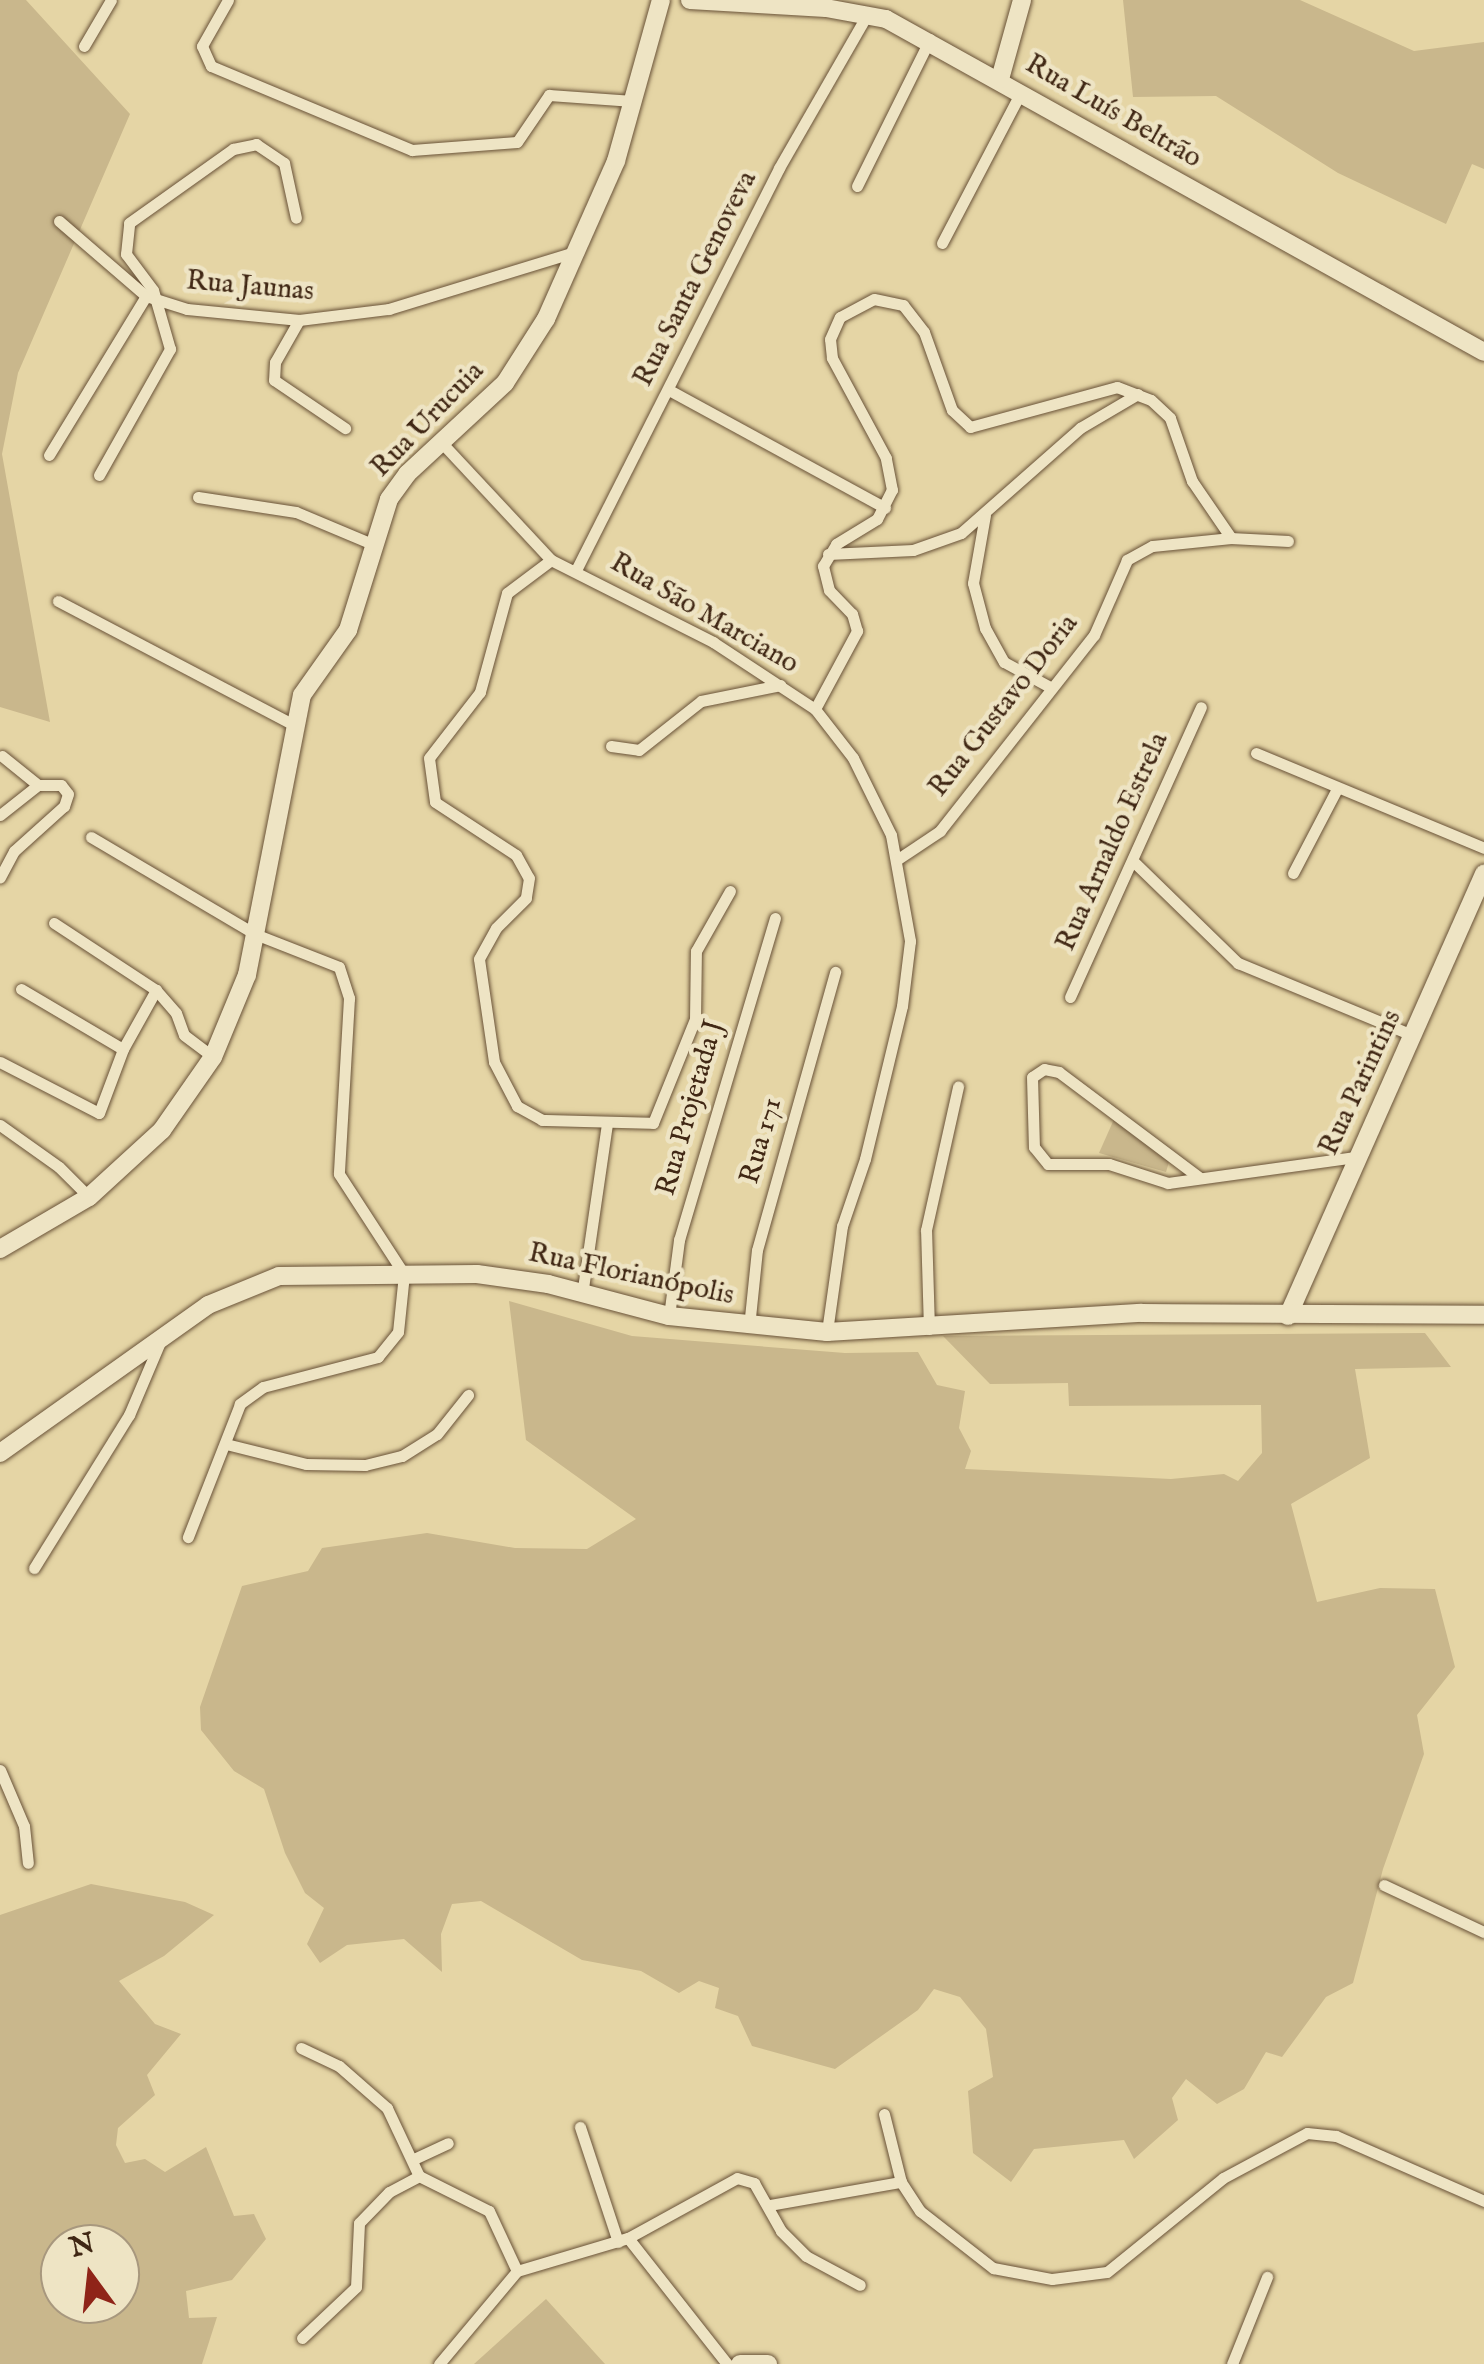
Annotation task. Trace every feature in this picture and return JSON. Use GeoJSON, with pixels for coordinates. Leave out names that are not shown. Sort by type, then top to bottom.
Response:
{"type":"FeatureCollection","features":[{"type":"Feature","properties":{"kind":"street"},"geometry":{"type":"LineString","coordinates":[[84,46],[111,0]]}},
{"type":"Feature","properties":{"kind":"street"},"geometry":{"type":"LineString","coordinates":[[228,0],[202,46],[211,66],[412,150],[517,142],[549,95],[633,101]]}},
{"type":"Feature","properties":{"kind":"street","name":"Rua Urucuia"},"geometry":{"type":"LineString","coordinates":[[0,1250],[89,1198],[162,1130],[213,1057],[247,975],[292,724],[302,695],[348,630],[389,499],[505,382],[578,251],[633,101],[661,0]]}},
{"type":"Feature","properties":{"kind":"street","name":"Rua Luís Beltrão"},"geometry":{"type":"LineString","coordinates":[[690,0],[868,13],[930,39],[1484,352]]}},
{"type":"Feature","properties":{"kind":"street"},"geometry":{"type":"LineString","coordinates":[[1000,79],[1022,0]]}},
{"type":"Feature","properties":{"kind":"street","name":"Rua Santa Genoveva"},"geometry":{"type":"LineString","coordinates":[[576,570],[779,168],[868,13]]}},
{"type":"Feature","properties":{"kind":"street"},"geometry":{"type":"LineString","coordinates":[[857,186],[930,39]]}},
{"type":"Feature","properties":{"kind":"street"},"geometry":{"type":"LineString","coordinates":[[942,242],[1021,92]]}},
{"type":"Feature","properties":{"kind":"street"},"geometry":{"type":"LineString","coordinates":[[99,474],[168,357],[158,301],[126,254],[128,223],[234,150],[256,144],[284,162],[296,218]]}},
{"type":"Feature","properties":{"kind":"street","name":"Rua Jaunas"},"geometry":{"type":"LineString","coordinates":[[59,220],[146,296],[158,301],[299,320],[389,309],[578,251]]}},
{"type":"Feature","properties":{"kind":"street"},"geometry":{"type":"LineString","coordinates":[[49,455],[146,296]]}},
{"type":"Feature","properties":{"kind":"street"},"geometry":{"type":"LineString","coordinates":[[815,709],[856,632],[852,614],[825,580],[828,554],[886,508],[892,475],[836,368],[830,340],[840,317],[859,304],[888,299],[915,316],[952,410],[970,427],[1016,420],[1088,391],[1117,387],[1138,394],[1170,418],[1192,480],[1230,538],[1288,541]]}},
{"type":"Feature","properties":{"kind":"street"},"geometry":{"type":"LineString","coordinates":[[299,320],[275,362],[274,380],[346,428]]}},
{"type":"Feature","properties":{"kind":"street"},"geometry":{"type":"LineString","coordinates":[[669,390],[886,508]]}},
{"type":"Feature","properties":{"kind":"street"},"geometry":{"type":"LineString","coordinates":[[828,554],[881,555],[936,545],[985,514],[1080,428],[1138,394]]}},
{"type":"Feature","properties":{"kind":"street","name":"Rua São Marciano"},"geometry":{"type":"LineString","coordinates":[[442,442],[551,560],[576,570],[780,685],[815,709],[854,758],[898,859],[910,940],[902,1006],[866,1159],[842,1226],[828,1332]]}},
{"type":"Feature","properties":{"kind":"street"},"geometry":{"type":"LineString","coordinates":[[198,498],[296,512],[372,544]]}},
{"type":"Feature","properties":{"kind":"street"},"geometry":{"type":"LineString","coordinates":[[985,514],[973,573],[981,616],[1004,662],[1050,687]]}},
{"type":"Feature","properties":{"kind":"street","name":"Rua Gustavo Doria"},"geometry":{"type":"LineString","coordinates":[[898,859],[940,832],[1094,635],[1127,560],[1140,549],[1230,538]]}},
{"type":"Feature","properties":{"kind":"street"},"geometry":{"type":"LineString","coordinates":[[551,560],[507,593],[480,692],[436,744],[428,778],[444,811],[516,855],[529,878],[526,898],[496,928],[479,959],[494,1062],[506,1090],[542,1120],[643,1126],[658,1117],[696,1018],[696,951],[730,891]]}},
{"type":"Feature","properties":{"kind":"street"},"geometry":{"type":"LineString","coordinates":[[58,601],[292,724]]}},
{"type":"Feature","properties":{"kind":"street"},"geometry":{"type":"LineString","coordinates":[[611,746],[638,750],[700,701],[780,685]]}},
{"type":"Feature","properties":{"kind":"street","name":"Rua Arnaldo Estrela"},"geometry":{"type":"LineString","coordinates":[[1070,998],[1135,862],[1201,707]]}},
{"type":"Feature","properties":{"kind":"street"},"geometry":{"type":"LineString","coordinates":[[1256,753],[1484,848]]}},
{"type":"Feature","properties":{"kind":"street"},"geometry":{"type":"LineString","coordinates":[[2,756],[38,785]]}},
{"type":"Feature","properties":{"kind":"street"},"geometry":{"type":"LineString","coordinates":[[0,815],[38,785],[60,785],[68,800],[14,851],[0,877]]}},
{"type":"Feature","properties":{"kind":"street"},"geometry":{"type":"LineString","coordinates":[[1294,873],[1337,790]]}},
{"type":"Feature","properties":{"kind":"street"},"geometry":{"type":"LineString","coordinates":[[90,838],[255,934],[325,958],[347,982],[339,1174],[404,1274],[402,1314],[388,1348],[358,1365],[249,1394],[233,1416],[226,1444],[188,1537]]}},
{"type":"Feature","properties":{"kind":"street"},"geometry":{"type":"LineString","coordinates":[[1135,862],[1238,963],[1414,1036]]}},
{"type":"Feature","properties":{"kind":"street","name":"Rua Parintins"},"geometry":{"type":"LineString","coordinates":[[1288,1316],[1484,873]]}},
{"type":"Feature","properties":{"kind":"street","name":"Rua Projetada J"},"geometry":{"type":"LineString","coordinates":[[669,1316],[679,1240],[775,918]]}},
{"type":"Feature","properties":{"kind":"street"},"geometry":{"type":"LineString","coordinates":[[54,923],[156,990],[176,1013],[184,1035],[213,1057]]}},
{"type":"Feature","properties":{"kind":"street","name":"Rua 171"},"geometry":{"type":"LineString","coordinates":[[749,1326],[757,1250],[834,972]]}},
{"type":"Feature","properties":{"kind":"street"},"geometry":{"type":"LineString","coordinates":[[21,989],[123,1049]]}},
{"type":"Feature","properties":{"kind":"street"},"geometry":{"type":"LineString","coordinates":[[0,1062],[94,1114],[113,1088],[123,1049],[156,990]]}},
{"type":"Feature","properties":{"kind":"street"},"geometry":{"type":"LineString","coordinates":[[1200,1178],[1059,1072],[1044,1069],[1032,1077],[1034,1146],[1048,1164],[1110,1164],[1168,1183],[1355,1158]]}},
{"type":"Feature","properties":{"kind":"street"},"geometry":{"type":"LineString","coordinates":[[929,1329],[926,1230],[958,1087]]}},
{"type":"Feature","properties":{"kind":"street"},"geometry":{"type":"LineString","coordinates":[[582,1296],[607,1124]]}},
{"type":"Feature","properties":{"kind":"street"},"geometry":{"type":"LineString","coordinates":[[0,1125],[60,1167],[89,1198]]}},
{"type":"Feature","properties":{"kind":"street","name":"Rua Florianópolis"},"geometry":{"type":"LineString","coordinates":[[0,1453],[245,1286],[334,1272],[477,1274],[669,1316],[828,1332],[1141,1314],[1484,1315]]}},
{"type":"Feature","properties":{"kind":"street"},"geometry":{"type":"LineString","coordinates":[[34,1568],[128,1415],[160,1342]]}},
{"type":"Feature","properties":{"kind":"street"},"geometry":{"type":"LineString","coordinates":[[226,1444],[306,1464],[364,1465],[402,1456],[437,1434],[468,1395]]}},
{"type":"Feature","properties":{"kind":"street"},"geometry":{"type":"LineString","coordinates":[[0,1770],[24,1826],[28,1863]]}},
{"type":"Feature","properties":{"kind":"street"},"geometry":{"type":"LineString","coordinates":[[1384,1885],[1484,1932]]}},
{"type":"Feature","properties":{"kind":"street"},"geometry":{"type":"LineString","coordinates":[[301,2048],[362,2082],[387,2108],[416,2158],[419,2176]]}},
{"type":"Feature","properties":{"kind":"street"},"geometry":{"type":"LineString","coordinates":[[884,2114],[900,2182],[920,2211],[992,2268],[1052,2279],[1107,2272],[1223,2178],[1307,2133],[1336,2136],[1484,2202]]}},
{"type":"Feature","properties":{"kind":"street"},"geometry":{"type":"LineString","coordinates":[[580,2127],[623,2240],[728,2364]]}},
{"type":"Feature","properties":{"kind":"street"},"geometry":{"type":"LineString","coordinates":[[416,2158],[448,2142]]}},
{"type":"Feature","properties":{"kind":"street"},"geometry":{"type":"LineString","coordinates":[[419,2176],[489,2211],[517,2272]]}},
{"type":"Feature","properties":{"kind":"street"},"geometry":{"type":"LineString","coordinates":[[302,2338],[356,2288],[359,2223],[389,2192],[419,2176]]}},
{"type":"Feature","properties":{"kind":"street"},"geometry":{"type":"LineString","coordinates":[[440,2364],[517,2272],[623,2240],[737,2178],[754,2183],[770,2204],[781,2231],[806,2256],[860,2286]]}},
{"type":"Feature","properties":{"kind":"street"},"geometry":{"type":"LineString","coordinates":[[770,2204],[900,2182]]}},
{"type":"Feature","properties":{"kind":"street"},"geometry":{"type":"LineString","coordinates":[[1232,2364],[1267,2277]]}},
{"type":"Feature","properties":{"kind":"street"},"geometry":{"type":"LineString","coordinates":[[740,2364],[768,2364]]}},
{"type":"Feature","properties":{"kind":"shaded area"},"geometry":{"type":"Polygon","coordinates":[[[0,0],[26,0],[130,114],[18,373],[2,454],[50,722],[0,707],[0,0]]]}},
{"type":"Feature","properties":{"kind":"shaded area"},"geometry":{"type":"Polygon","coordinates":[[[1123,0],[1300,0],[1414,51],[1484,42],[1484,169],[1472,164],[1446,224],[1338,173],[1216,96],[1133,97],[1123,0]]]}},
{"type":"Feature","properties":{"kind":"shaded area"},"geometry":{"type":"Polygon","coordinates":[[[1115,1117],[1169,1162],[1166,1172],[1099,1153],[1115,1117]]]}},
{"type":"Feature","properties":{"kind":"shaded area"},"geometry":{"type":"Polygon","coordinates":[[[509,1301],[632,1336],[845,1353],[918,1352],[937,1385],[965,1391],[959,1428],[971,1451],[965,1469],[1171,1479],[1224,1474],[1238,1481],[1262,1453],[1261,1405],[1069,1406],[1068,1383],[990,1384],[943,1336],[1425,1333],[1451,1367],[1355,1369],[1370,1458],[1291,1504],[1317,1602],[1380,1588],[1435,1589],[1455,1667],[1417,1715],[1424,1754],[1383,1869],[1353,1983],[1326,1997],[1282,2057],[1266,2052],[1244,2089],[1217,2104],[1186,2079],[1172,2098],[1178,2120],[1134,2159],[1124,2140],[1034,2149],[1011,2182],[973,2153],[968,2091],[993,2077],[986,2029],[960,1997],[934,1989],[918,2010],[835,2069],[752,2046],[738,2016],[715,2008],[719,1988],[699,1981],[679,1993],[641,1971],[582,1960],[481,1901],[452,1904],[441,1934],[442,1972],[404,1939],[347,1945],[320,1963],[307,1944],[324,1908],[305,1893],[285,1853],[264,1789],[234,1771],[201,1730],[200,1707],[242,1586],[308,1571],[322,1548],[427,1533],[515,1548],[587,1549],[636,1519],[526,1440],[509,1301]]]}},
{"type":"Feature","properties":{"kind":"shaded area"},"geometry":{"type":"Polygon","coordinates":[[[91,1884],[185,1902],[214,1915],[164,1956],[119,1981],[155,2024],[181,2034],[147,2075],[155,2095],[118,2128],[116,2145],[125,2163],[145,2159],[165,2172],[206,2147],[234,2216],[254,2214],[266,2239],[232,2280],[186,2291],[189,2318],[217,2317],[202,2364],[0,2364],[0,1915],[91,1884]]]}},
{"type":"Feature","properties":{"kind":"shaded area"},"geometry":{"type":"Polygon","coordinates":[[[546,2299],[605,2364],[474,2364],[546,2299]]]}}]}
